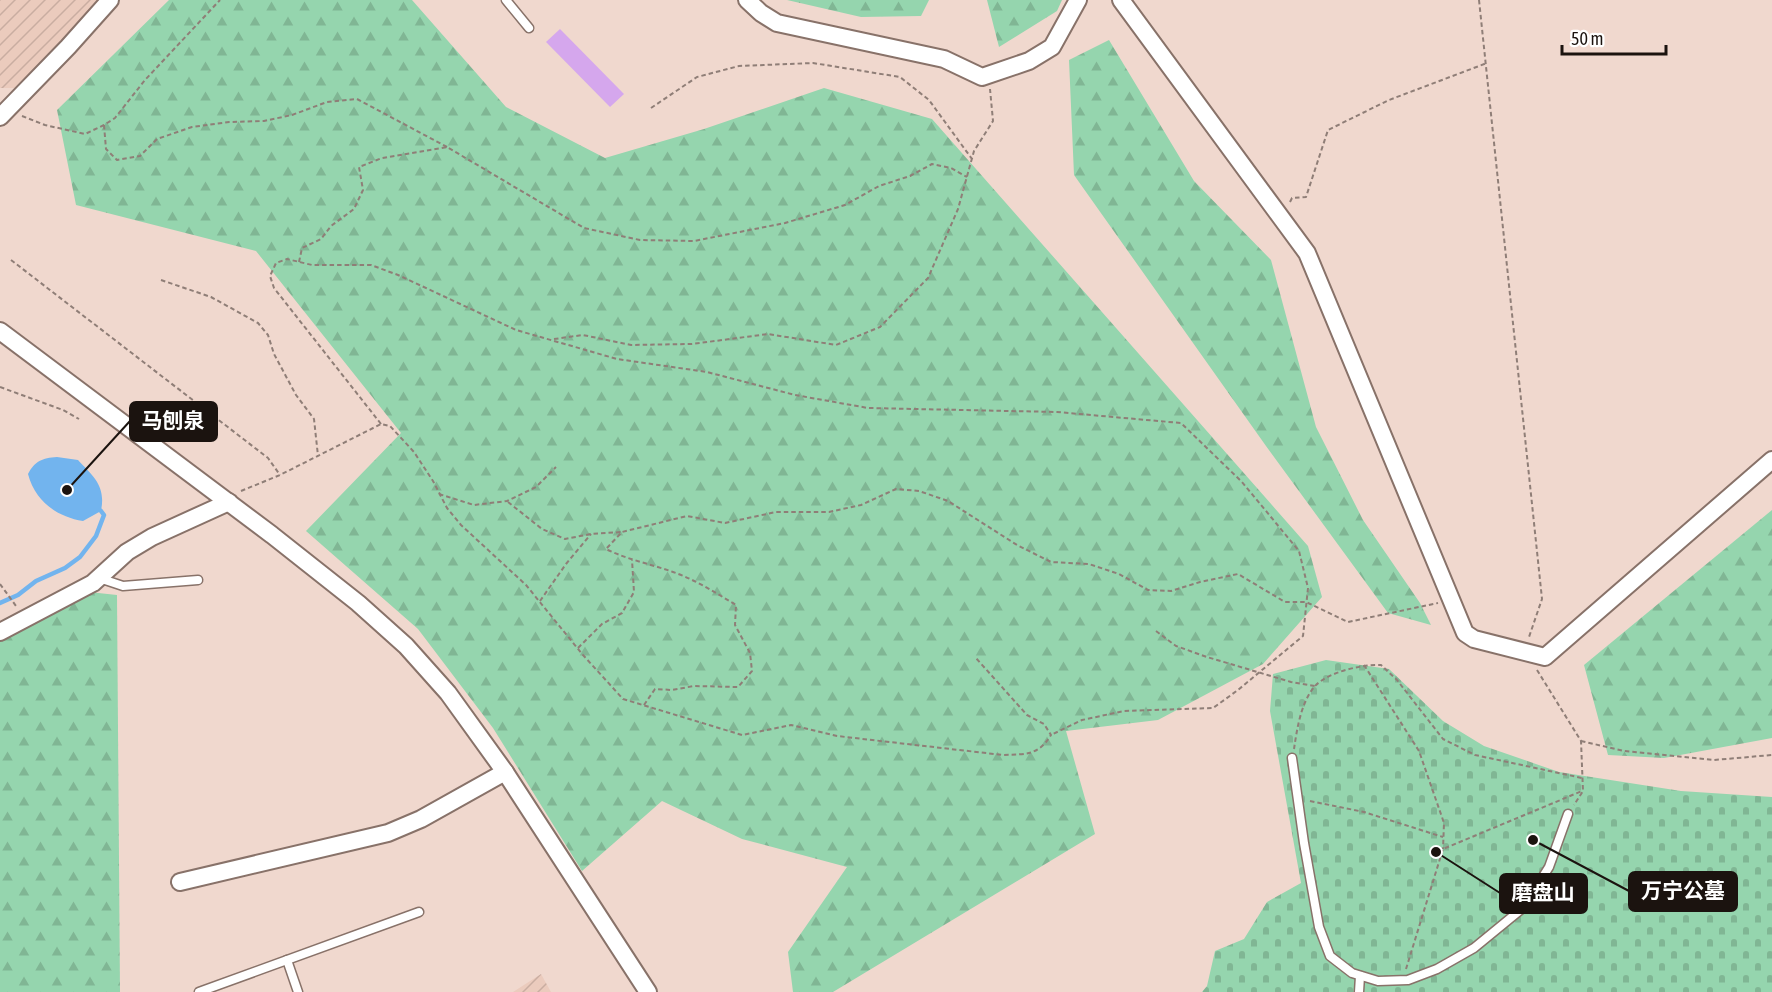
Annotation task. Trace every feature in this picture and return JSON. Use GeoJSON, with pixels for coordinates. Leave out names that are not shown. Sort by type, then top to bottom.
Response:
{"type":"FeatureCollection","features":[{"type":"Feature","properties":{"kind":"street"},"geometry":{"type":"LineString","coordinates":[[2,110],[68,47],[110,0]]}},
{"type":"Feature","properties":{"kind":"street"},"geometry":{"type":"LineString","coordinates":[[747,0],[777,23],[944,59],[982,77],[1029,61],[1052,47],[1078,0]]}},
{"type":"Feature","properties":{"kind":"street"},"geometry":{"type":"LineString","coordinates":[[1121,0],[1307,253],[1465,633],[1474,639],[1545,657],[1772,460]]}},
{"type":"Feature","properties":{"kind":"street"},"geometry":{"type":"LineString","coordinates":[[0,331],[229,502],[358,603],[406,646],[448,693],[505,772],[648,992]]}},
{"type":"Feature","properties":{"kind":"street"},"geometry":{"type":"LineString","coordinates":[[0,632],[93,583],[128,552],[152,537],[229,502]]}},
{"type":"Feature","properties":{"kind":"street"},"geometry":{"type":"LineString","coordinates":[[180,882],[388,833],[421,819],[505,772]]}},
{"type":"Feature","properties":{"kind":"lane"},"geometry":{"type":"LineString","coordinates":[[506,0],[529,28]]}},
{"type":"Feature","properties":{"kind":"lane"},"geometry":{"type":"LineString","coordinates":[[99,578],[123,586],[198,580]]}},
{"type":"Feature","properties":{"kind":"lane"},"geometry":{"type":"LineString","coordinates":[[1292,758],[1319,927],[1330,956],[1352,973],[1378,981],[1408,980],[1437,969],[1474,948],[1524,907],[1549,867],[1568,814]]}},
{"type":"Feature","properties":{"kind":"lane"},"geometry":{"type":"LineString","coordinates":[[199,992],[419,912]]}},
{"type":"Feature","properties":{"kind":"lane"},"geometry":{"type":"LineString","coordinates":[[287,960],[298,992]]}},
{"type":"Feature","properties":{"kind":"lane"},"geometry":{"type":"LineString","coordinates":[[1359,992],[1360,975]]}},
{"type":"Feature","properties":{"kind":"path"},"geometry":{"type":"LineString","coordinates":[[2,110],[45,125],[85,134],[105,125],[116,118],[146,80],[220,0]]}},
{"type":"Feature","properties":{"kind":"path"},"geometry":{"type":"LineString","coordinates":[[1479,0],[1542,599],[1524,652],[1581,741],[1583,791],[1568,814]]}},
{"type":"Feature","properties":{"kind":"path"},"geometry":{"type":"LineString","coordinates":[[651,108],[697,77],[739,66],[813,63],[900,77],[928,100],[972,159]]}},
{"type":"Feature","properties":{"kind":"path"},"geometry":{"type":"LineString","coordinates":[[1280,216],[1292,198],[1306,197],[1328,130],[1389,100],[1487,63]]}},
{"type":"Feature","properties":{"kind":"path"},"geometry":{"type":"LineString","coordinates":[[551,340],[583,335],[631,345],[692,344],[768,334],[836,345],[880,327],[928,278],[958,209],[974,151],[993,121],[988,75]]}},
{"type":"Feature","properties":{"kind":"path"},"geometry":{"type":"LineString","coordinates":[[105,125],[106,149],[117,160],[140,156],[158,139],[192,127],[229,122],[264,121],[292,115],[327,102],[357,99],[447,147],[584,228],[640,240],[694,240],[786,223],[845,205],[879,186],[910,176],[932,165],[951,168],[967,177]]}},
{"type":"Feature","properties":{"kind":"path"},"geometry":{"type":"LineString","coordinates":[[299,262],[302,248],[321,239],[331,226],[354,209],[363,190],[359,167],[382,158],[447,147]]}},
{"type":"Feature","properties":{"kind":"path"},"geometry":{"type":"LineString","coordinates":[[287,259],[299,262],[312,265],[371,265],[398,275],[516,330],[617,359],[706,372],[795,395],[868,408],[1057,412],[1181,423],[1242,482],[1299,551],[1308,588],[1303,636],[1213,708],[1124,711],[1082,720],[1051,735],[1044,747],[1030,754],[1003,754],[837,736],[791,725],[742,735],[623,699],[526,585],[460,525],[447,508],[414,453],[390,426],[381,424],[274,288],[270,276],[276,263],[287,259]]}},
{"type":"Feature","properties":{"kind":"path"},"geometry":{"type":"LineString","coordinates":[[11,260],[268,458],[280,475]]}},
{"type":"Feature","properties":{"kind":"path"},"geometry":{"type":"LineString","coordinates":[[161,280],[211,297],[258,323],[268,335],[274,354],[296,395],[314,419],[318,456]]}},
{"type":"Feature","properties":{"kind":"path"},"geometry":{"type":"LineString","coordinates":[[0,387],[57,408],[79,419]]}},
{"type":"Feature","properties":{"kind":"path"},"geometry":{"type":"LineString","coordinates":[[229,502],[242,491],[280,475],[381,424]]}},
{"type":"Feature","properties":{"kind":"path"},"geometry":{"type":"LineString","coordinates":[[440,494],[474,505],[507,501],[536,487],[556,467]]}},
{"type":"Feature","properties":{"kind":"path"},"geometry":{"type":"LineString","coordinates":[[507,501],[542,529],[565,539],[622,532],[687,516],[725,524],[776,512],[829,512],[861,505],[896,489],[919,491],[948,501],[1017,545],[1051,562],[1089,564],[1119,574],[1148,590],[1171,591],[1238,574],[1285,602],[1306,602],[1348,622],[1450,600]]}},
{"type":"Feature","properties":{"kind":"path"},"geometry":{"type":"LineString","coordinates":[[622,532],[606,549],[632,560],[681,575],[736,605],[735,625],[750,653],[752,671],[738,687],[694,686],[672,690],[655,689],[645,705]]}},
{"type":"Feature","properties":{"kind":"path"},"geometry":{"type":"LineString","coordinates":[[540,601],[591,534]]}},
{"type":"Feature","properties":{"kind":"path"},"geometry":{"type":"LineString","coordinates":[[578,648],[602,624],[622,613],[634,592],[632,560]]}},
{"type":"Feature","properties":{"kind":"path"},"geometry":{"type":"LineString","coordinates":[[0,584],[17,608]]}},
{"type":"Feature","properties":{"kind":"path"},"geometry":{"type":"LineString","coordinates":[[1156,631],[1176,646],[1291,682],[1315,686]]}},
{"type":"Feature","properties":{"kind":"path"},"geometry":{"type":"LineString","coordinates":[[975,657],[1027,715],[1044,724],[1051,735]]}},
{"type":"Feature","properties":{"kind":"path"},"geometry":{"type":"LineString","coordinates":[[1292,758],[1300,715],[1315,686],[1336,674],[1364,665],[1381,664],[1397,680],[1443,739],[1475,755],[1582,778]]}},
{"type":"Feature","properties":{"kind":"path"},"geometry":{"type":"LineString","coordinates":[[1364,665],[1419,751],[1444,823],[1443,849],[1402,980]]}},
{"type":"Feature","properties":{"kind":"path"},"geometry":{"type":"LineString","coordinates":[[1581,741],[1624,751],[1714,760],[1772,754]]}},
{"type":"Feature","properties":{"kind":"path"},"geometry":{"type":"LineString","coordinates":[[1443,849],[1583,791]]}},
{"type":"Feature","properties":{"kind":"path"},"geometry":{"type":"LineString","coordinates":[[1298,798],[1364,812],[1443,837]]}},
{"type":"Feature","properties":{"kind":"shaded area"},"geometry":{"type":"Polygon","coordinates":[[[0,0],[119,0],[18,88],[0,88],[0,0]]]}},
{"type":"Feature","properties":{"kind":"shaded area"},"geometry":{"type":"Polygon","coordinates":[[[541,974],[551,992],[513,992],[541,974]]]}},
{"type":"Feature","properties":{"kind":"green space"},"geometry":{"type":"Polygon","coordinates":[[[169,0],[412,0],[506,107],[605,158],[704,129],[824,88],[932,119],[1308,546],[1322,597],[1263,664],[1158,720],[1066,731],[1095,834],[833,992],[793,992],[788,952],[847,867],[742,839],[662,801],[582,871],[493,728],[418,629],[306,531],[401,433],[256,251],[76,205],[57,110],[169,0]]]}},
{"type":"Feature","properties":{"kind":"green space"},"geometry":{"type":"Polygon","coordinates":[[[787,0],[929,0],[921,16],[861,17],[787,0]]]}},
{"type":"Feature","properties":{"kind":"green space"},"geometry":{"type":"Polygon","coordinates":[[[987,0],[1062,0],[1057,11],[999,47],[987,0]]]}},
{"type":"Feature","properties":{"kind":"green space"},"geometry":{"type":"Polygon","coordinates":[[[1109,40],[1194,181],[1271,260],[1316,427],[1363,520],[1420,603],[1431,625],[1388,613],[1266,446],[1074,175],[1069,60],[1109,40]]]}},
{"type":"Feature","properties":{"kind":"green space"},"geometry":{"type":"Polygon","coordinates":[[[1772,510],[1772,738],[1664,758],[1608,755],[1584,665],[1772,510]]]}},
{"type":"Feature","properties":{"kind":"green space"},"geometry":{"type":"Polygon","coordinates":[[[89,592],[117,595],[120,992],[0,992],[0,640],[89,592]]]}},
{"type":"Feature","properties":{"kind":"green space"},"geometry":{"type":"Polygon","coordinates":[[[1326,660],[1389,669],[1443,721],[1484,746],[1559,772],[1681,791],[1772,797],[1772,992],[1202,992],[1207,986],[1215,951],[1244,939],[1267,902],[1301,883],[1270,711],[1273,674],[1326,660]]]}},
{"type":"Feature","properties":{"kind":"water"},"geometry":{"type":"Polygon","coordinates":[[[57,457],[78,460],[94,477],[102,495],[101,511],[83,521],[64,516],[42,500],[31,484],[28,474],[40,461],[57,457]]]}},
{"type":"Feature","properties":{"kind":"building"},"geometry":{"type":"Polygon","coordinates":[[[560,29],[624,94],[610,107],[546,42],[560,29]]]}},
{"type":"Feature","properties":{"kind":"waterway"},"geometry":{"type":"LineString","coordinates":[[0,603],[18,595],[36,581],[65,568],[80,557],[96,536],[104,515],[101,511]]}},
{"type":"Feature","properties":{"kind":"place","name":"马刨泉"},"geometry":{"type":"Point","coordinates":[67,490]}},
{"type":"Feature","properties":{"kind":"place","name":"万宁公墓"},"geometry":{"type":"Point","coordinates":[1533,840]}},
{"type":"Feature","properties":{"kind":"place","name":"磨盘山"},"geometry":{"type":"Point","coordinates":[1436,852]}}]}
